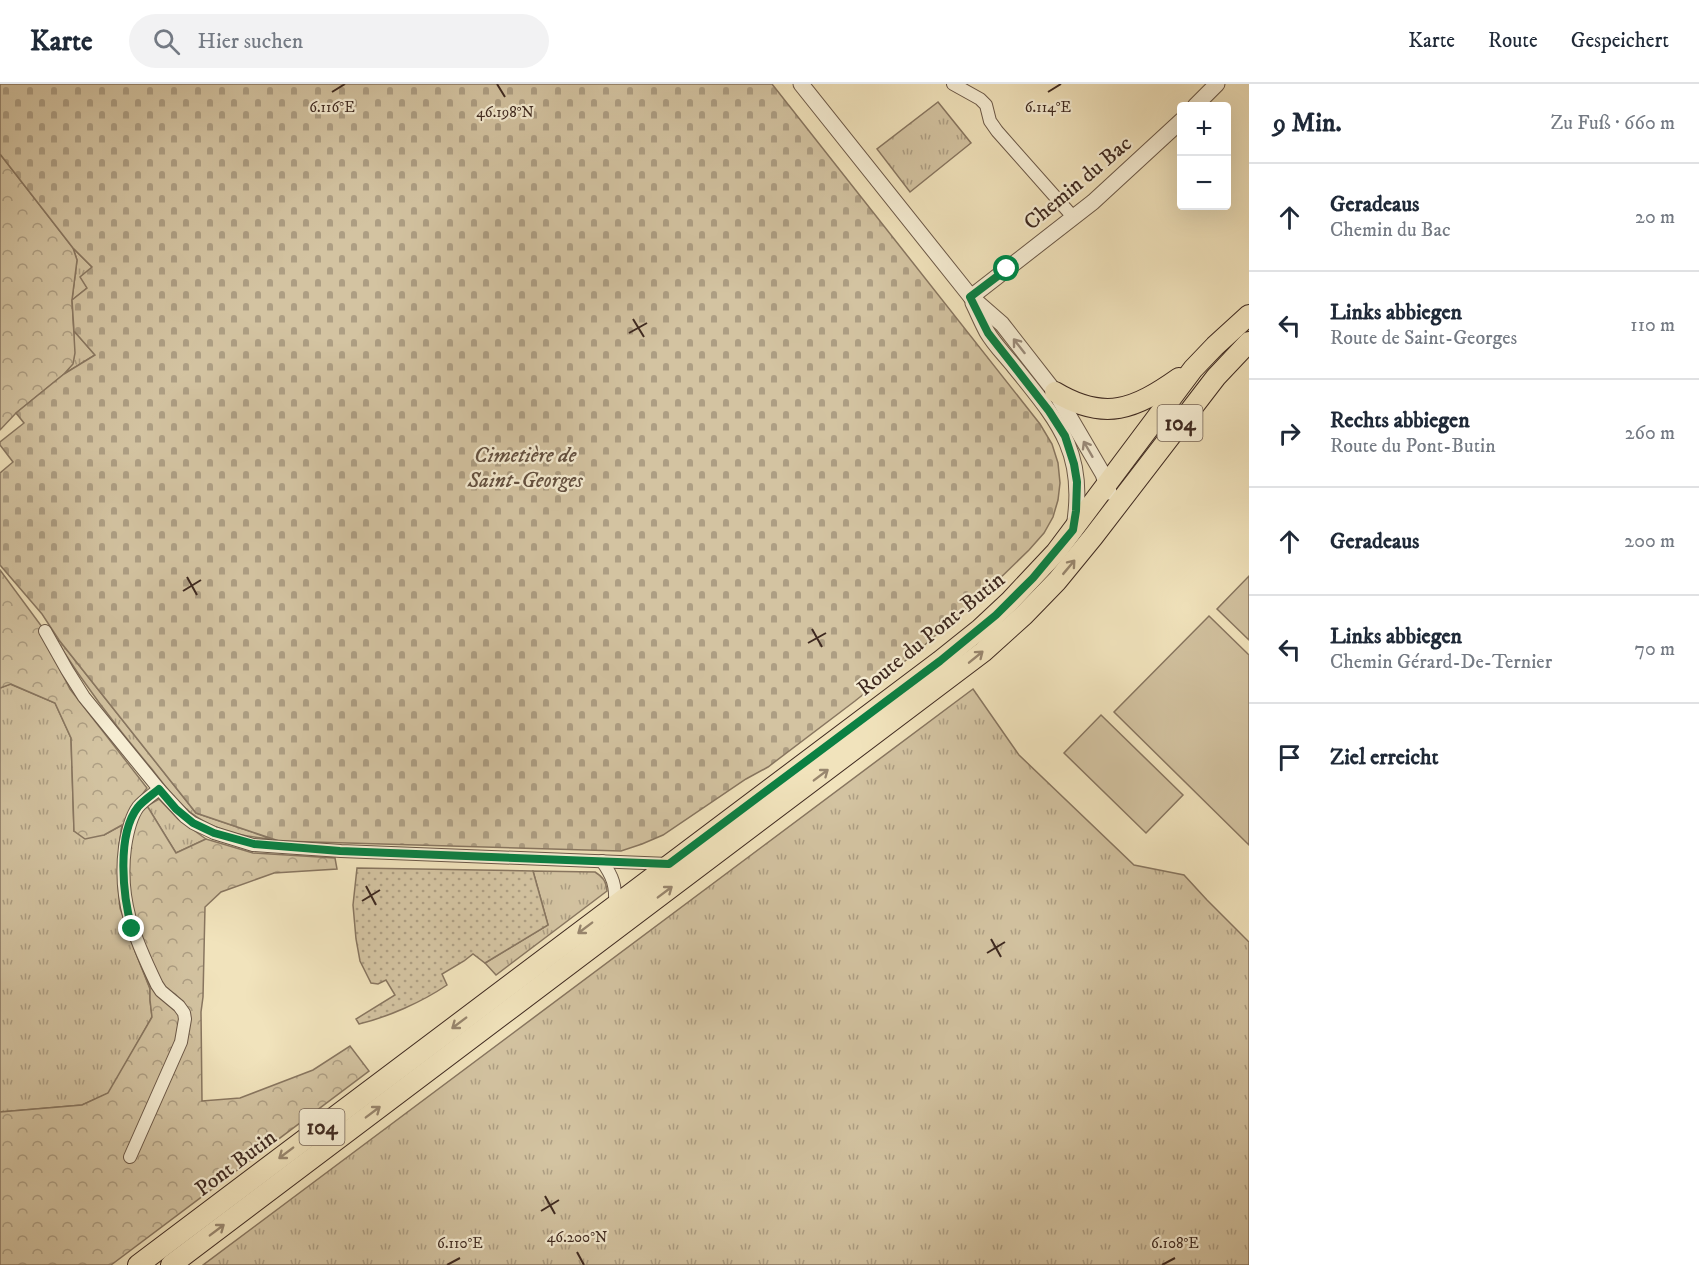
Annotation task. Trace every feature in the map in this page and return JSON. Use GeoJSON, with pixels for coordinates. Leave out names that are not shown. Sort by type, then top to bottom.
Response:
{"type":"FeatureCollection","features":[{"type":"Feature","properties":{"kind":"main road","name":"Route du Pont-Butin"},"geometry":{"type":"LineString","coordinates":[[505,988],[980,629],[1033,578],[1073,530],[1193,369],[1249,315]]}},
{"type":"Feature","properties":{"kind":"main road","name":"Route du Pont-Butin"},"geometry":{"type":"LineString","coordinates":[[518,1004],[983,652],[1057,581],[1216,377],[1249,342]]}},
{"type":"Feature","properties":{"kind":"main road"},"geometry":{"type":"LineString","coordinates":[[1216,377],[1249,352]]}},
{"type":"Feature","properties":{"kind":"main road"},"geometry":{"type":"LineString","coordinates":[[1055,392],[1090,408],[1118,409],[1147,399],[1193,369]]}},
{"type":"Feature","properties":{"kind":"main road","name":"Pont Butin"},"geometry":{"type":"LineString","coordinates":[[138,1265],[505,988]]}},
{"type":"Feature","properties":{"kind":"main road","name":"Pont Butin"},"geometry":{"type":"LineString","coordinates":[[171,1265],[518,1004]]}},
{"type":"Feature","properties":{"kind":"street"},"geometry":{"type":"LineString","coordinates":[[801,84],[970,297],[1002,324],[1055,392],[1098,465],[1107,484],[1114,510]]}},
{"type":"Feature","properties":{"kind":"street"},"geometry":{"type":"LineString","coordinates":[[953,84],[980,99],[986,105],[990,121],[997,131],[1074,218]]}},
{"type":"Feature","properties":{"kind":"street"},"geometry":{"type":"LineString","coordinates":[[1198,102],[1213,85]]}},
{"type":"Feature","properties":{"kind":"street","name":"Chemin du Bac"},"geometry":{"type":"LineString","coordinates":[[970,297],[1074,218],[1177,125]]}},
{"type":"Feature","properties":{"kind":"street"},"geometry":{"type":"LineString","coordinates":[[970,297],[988,333],[1049,411],[1065,436],[1077,482],[1073,530]]}},
{"type":"Feature","properties":{"kind":"street"},"geometry":{"type":"LineString","coordinates":[[45,631],[84,697],[159,789],[176,809],[193,823],[214,833],[254,844],[340,851],[669,864]]}},
{"type":"Feature","properties":{"kind":"street"},"geometry":{"type":"LineString","coordinates":[[130,1157],[181,1042],[185,1019],[184,1012],[157,985],[137,942],[125,901],[125,850],[129,826],[137,808],[159,789]]}},
{"type":"Feature","properties":{"kind":"street"},"geometry":{"type":"LineString","coordinates":[[602,861],[611,874],[614,884],[615,905]]}},
{"type":"Feature","properties":{"kind":"green space","name":"Cimetière de Saint-Georges"},"geometry":{"type":"Polygon","coordinates":[[[0,84],[772,84],[1040,424],[1052,444],[1058,463],[1060,483],[1053,517],[1044,533],[1029,550],[993,585],[920,649],[855,701],[768,767],[746,779],[663,835],[642,844],[621,851],[279,841],[196,813],[59,640],[42,614],[0,565],[0,473],[13,462],[0,442],[24,423],[16,413],[64,374],[95,355],[74,331],[72,300],[87,288],[80,277],[92,267],[73,248],[0,154],[0,84]]]}},
{"type":"Feature","properties":{"kind":"green space"},"geometry":{"type":"Polygon","coordinates":[[[938,102],[971,143],[910,192],[877,149],[938,102]]]}},
{"type":"Feature","properties":{"kind":"green space"},"geometry":{"type":"Polygon","coordinates":[[[0,154],[73,248],[77,260],[72,300],[75,353],[73,364],[16,413],[0,430],[0,154]]]}},
{"type":"Feature","properties":{"kind":"green space"},"geometry":{"type":"Polygon","coordinates":[[[73,248],[92,267],[87,288],[72,300],[77,260],[73,248]]]}},
{"type":"Feature","properties":{"kind":"green space"},"geometry":{"type":"Polygon","coordinates":[[[74,331],[95,355],[64,374],[74,358],[74,331]]]}},
{"type":"Feature","properties":{"kind":"green space"},"geometry":{"type":"Polygon","coordinates":[[[0,570],[45,631],[45,640],[70,689],[147,788],[141,796],[176,853],[206,839],[253,853],[335,858],[337,869],[274,873],[221,892],[205,907],[201,1012],[202,1101],[240,1098],[313,1070],[350,1046],[369,1071],[111,1265],[0,1265],[0,1112],[82,1105],[108,1093],[152,1017],[150,988],[120,908],[118,885],[122,825],[104,835],[85,839],[74,831],[71,738],[55,703],[11,684],[0,688],[0,570]]]}},
{"type":"Feature","properties":{"kind":"green space"},"geometry":{"type":"Polygon","coordinates":[[[1249,576],[1249,640],[1217,609],[1249,576]]]}},
{"type":"Feature","properties":{"kind":"green space"},"geometry":{"type":"Polygon","coordinates":[[[1209,616],[1249,655],[1249,845],[1114,712],[1209,616]]]}},
{"type":"Feature","properties":{"kind":"green space"},"geometry":{"type":"Polygon","coordinates":[[[59,640],[196,813],[272,839],[219,828],[185,808],[169,792],[102,707],[58,643],[59,640]]]}},
{"type":"Feature","properties":{"kind":"green space"},"geometry":{"type":"Polygon","coordinates":[[[10,684],[55,703],[71,738],[74,831],[104,835],[122,825],[119,847],[135,951],[150,989],[152,1017],[109,1093],[82,1105],[0,1112],[0,688],[10,684]]]}},
{"type":"Feature","properties":{"kind":"green space"},"geometry":{"type":"Polygon","coordinates":[[[973,689],[1019,755],[1134,865],[1184,875],[1249,942],[1249,1265],[203,1265],[973,689]]]}},
{"type":"Feature","properties":{"kind":"green space"},"geometry":{"type":"Polygon","coordinates":[[[1101,715],[1183,795],[1146,833],[1064,753],[1101,715]]]}},
{"type":"Feature","properties":{"kind":"green space"},"geometry":{"type":"Polygon","coordinates":[[[159,799],[178,819],[206,839],[176,853],[147,806],[159,799]]]}},
{"type":"Feature","properties":{"kind":"green space"},"geometry":{"type":"Polygon","coordinates":[[[357,868],[533,871],[548,925],[485,963],[473,954],[442,974],[447,985],[416,1003],[359,1024],[356,1019],[395,995],[386,980],[378,984],[371,983],[360,961],[353,905],[357,868]]]}},
{"type":"Feature","properties":{"kind":"green space"},"geometry":{"type":"Polygon","coordinates":[[[533,871],[595,872],[604,880],[607,891],[496,975],[485,963],[548,925],[533,871]]]}},
{"type":"Feature","properties":{"kind":"route"},"geometry":{"type":"LineString","coordinates":[[132,929],[127,912],[124,886],[127,836],[137,808],[159,789],[176,809],[201,828],[254,844],[340,851],[669,864],[940,661],[1010,602],[1073,530],[1077,482],[1065,436],[1056,420],[988,333],[970,297],[1007,269]]}}]}
